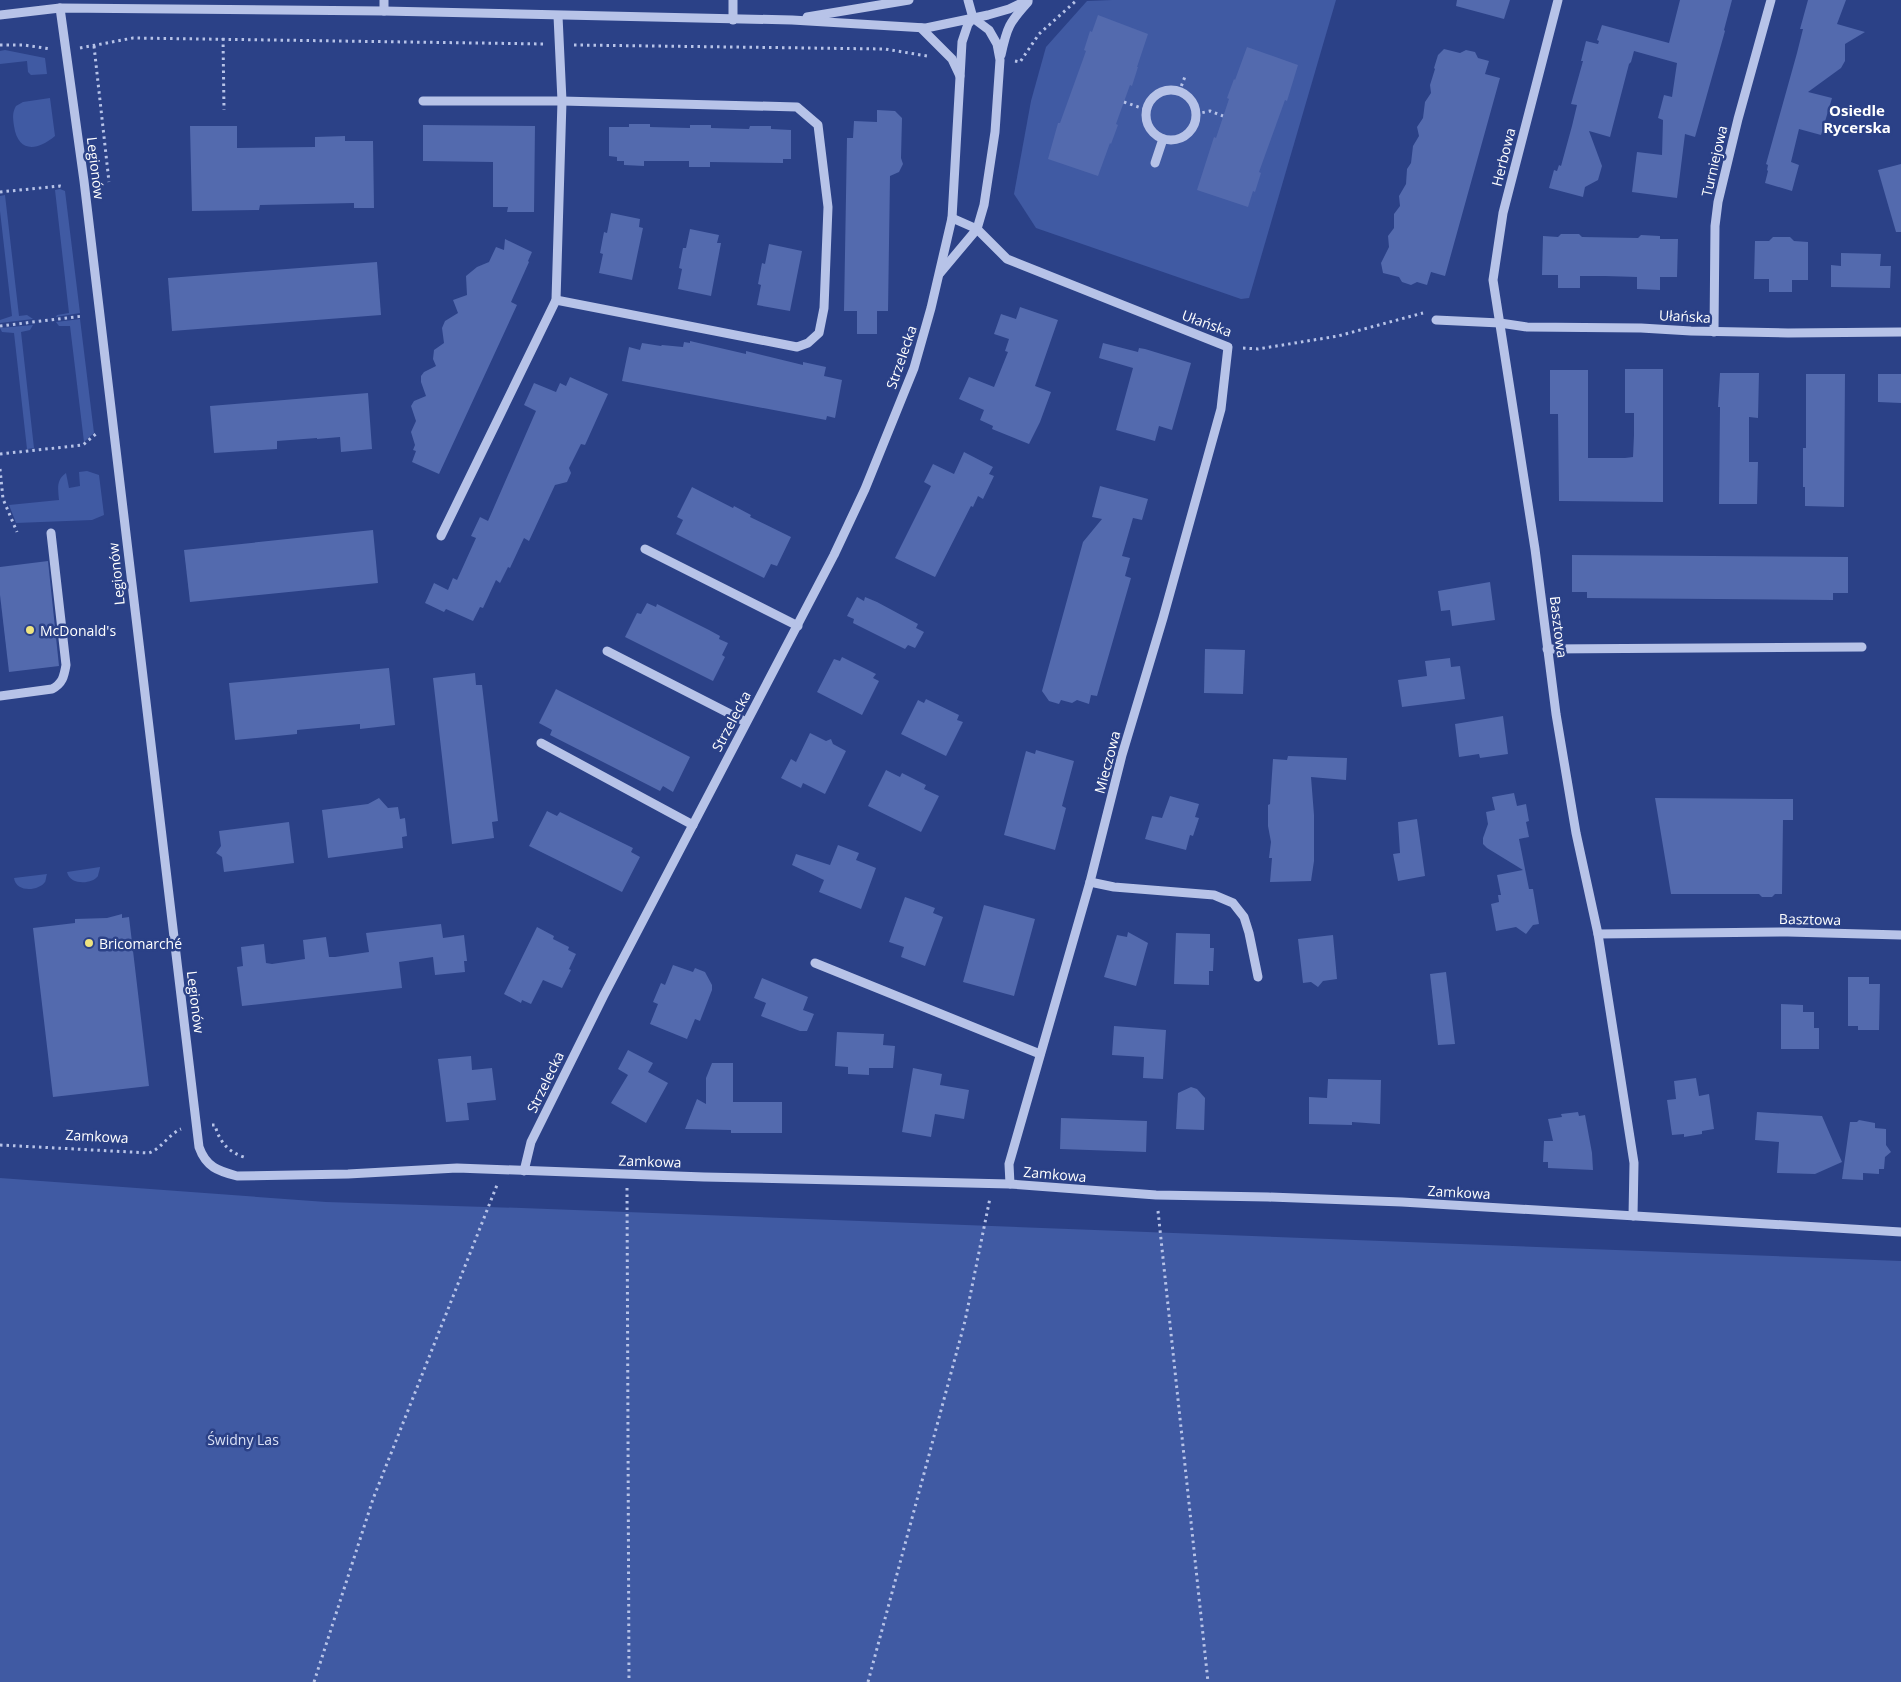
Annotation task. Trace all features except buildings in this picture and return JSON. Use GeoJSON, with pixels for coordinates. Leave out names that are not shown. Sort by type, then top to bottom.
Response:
{"type":"FeatureCollection","features":[{"type":"Feature","properties":{"kind":"street"},"geometry":{"type":"LineString","coordinates":[[384,0],[384,11]]}},
{"type":"Feature","properties":{"kind":"street"},"geometry":{"type":"LineString","coordinates":[[733,0],[733,20]]}},
{"type":"Feature","properties":{"kind":"street"},"geometry":{"type":"LineString","coordinates":[[792,20],[909,0]]}},
{"type":"Feature","properties":{"kind":"street"},"geometry":{"type":"LineString","coordinates":[[968,0],[973,18]]}},
{"type":"Feature","properties":{"kind":"street"},"geometry":{"type":"LineString","coordinates":[[0,15],[60,8],[384,11],[792,20],[921,28],[1009,9],[1029,0]]}},
{"type":"Feature","properties":{"kind":"street","name":"Strzelecka"},"geometry":{"type":"LineString","coordinates":[[938,275],[977,229],[984,205],[995,132],[1000,60],[1006,30],[1029,0]]}},
{"type":"Feature","properties":{"kind":"street","name":"Herbowa"},"geometry":{"type":"LineString","coordinates":[[1500,323],[1493,280],[1503,213],[1558,0]]}},
{"type":"Feature","properties":{"kind":"street","name":"Turniejowa"},"geometry":{"type":"LineString","coordinates":[[1714,332],[1715,226],[1718,202],[1771,0]]}},
{"type":"Feature","properties":{"kind":"street","name":"Legionów"},"geometry":{"type":"LineString","coordinates":[[60,8],[67,50],[199,1147],[208,1165]]}},
{"type":"Feature","properties":{"kind":"street"},"geometry":{"type":"LineString","coordinates":[[441,536],[556,300],[562,101],[558,16]]}},
{"type":"Feature","properties":{"kind":"street","name":"Strzelecka"},"geometry":{"type":"LineString","coordinates":[[524,1171],[531,1142],[604,995],[834,555],[865,490],[914,368],[931,308],[952,218],[962,79],[962,42],[968,24],[973,18],[983,24],[994,36],[1000,60]]}},
{"type":"Feature","properties":{"kind":"street"},"geometry":{"type":"LineString","coordinates":[[921,28],[952,59],[962,79]]}},
{"type":"Feature","properties":{"kind":"street"},"geometry":{"type":"LineString","coordinates":[[1171,90],[1179,92],[1190,99],[1196,109],[1196,114],[1192,129],[1184,137],[1174,140],[1163,139],[1150,129],[1147,110],[1152,99],[1161,93],[1171,90]]}},
{"type":"Feature","properties":{"kind":"street"},"geometry":{"type":"LineString","coordinates":[[423,101],[562,101],[797,107],[818,125],[828,207],[824,308],[819,333],[808,342],[797,347],[556,300]]}},
{"type":"Feature","properties":{"kind":"street"},"geometry":{"type":"LineString","coordinates":[[1155,163],[1163,139]]}},
{"type":"Feature","properties":{"kind":"street","name":"Ułańska"},"geometry":{"type":"LineString","coordinates":[[952,218],[977,229],[1007,259],[1228,347]]}},
{"type":"Feature","properties":{"kind":"street","name":"Ułańska"},"geometry":{"type":"LineString","coordinates":[[1434,316],[1527,327],[1641,328],[1714,332],[1901,332]]}},
{"type":"Feature","properties":{"kind":"street","name":"Basztowa"},"geometry":{"type":"LineString","coordinates":[[1500,323],[1535,549],[1547,649],[1576,833],[1598,934],[1634,1163],[1633,1216]]}},
{"type":"Feature","properties":{"kind":"street","name":"Mieczowa"},"geometry":{"type":"LineString","coordinates":[[1010,1184],[1009,1164],[1090,882],[1122,755],[1163,618],[1221,409],[1228,347]]}},
{"type":"Feature","properties":{"kind":"street"},"geometry":{"type":"LineString","coordinates":[[0,696],[52,689],[60,685],[64,678],[66,665],[50,533]]}},
{"type":"Feature","properties":{"kind":"street"},"geometry":{"type":"LineString","coordinates":[[645,549],[798,626]]}},
{"type":"Feature","properties":{"kind":"street"},"geometry":{"type":"LineString","coordinates":[[1547,649],[1862,647]]}},
{"type":"Feature","properties":{"kind":"street"},"geometry":{"type":"LineString","coordinates":[[607,652],[746,722]]}},
{"type":"Feature","properties":{"kind":"street"},"geometry":{"type":"LineString","coordinates":[[541,743],[693,825]]}},
{"type":"Feature","properties":{"kind":"street"},"geometry":{"type":"LineString","coordinates":[[1090,882],[1114,887],[1214,895],[1233,903],[1244,917],[1258,977]]}},
{"type":"Feature","properties":{"kind":"street","name":"Basztowa"},"geometry":{"type":"LineString","coordinates":[[1598,934],[1788,932],[1901,935]]}},
{"type":"Feature","properties":{"kind":"street"},"geometry":{"type":"LineString","coordinates":[[815,963],[1040,1054]]}},
{"type":"Feature","properties":{"kind":"street","name":"Zamkowa"},"geometry":{"type":"LineString","coordinates":[[208,1165],[219,1171],[237,1176],[348,1174],[457,1168],[704,1177],[993,1183],[1156,1195],[1402,1202],[1901,1232]]}},
{"type":"Feature","properties":{"kind":"path"},"geometry":{"type":"LineString","coordinates":[[1000,60],[1020,62],[1039,34],[1077,0]]}},
{"type":"Feature","properties":{"kind":"path"},"geometry":{"type":"LineString","coordinates":[[0,45],[16,44],[67,50],[133,38],[224,38],[885,49],[939,59],[952,59]]}},
{"type":"Feature","properties":{"kind":"path"},"geometry":{"type":"LineString","coordinates":[[224,38],[224,110]]}},
{"type":"Feature","properties":{"kind":"path"},"geometry":{"type":"LineString","coordinates":[[94,46],[109,182]]}},
{"type":"Feature","properties":{"kind":"path"},"geometry":{"type":"LineString","coordinates":[[1179,92],[1186,74]]}},
{"type":"Feature","properties":{"kind":"path"},"geometry":{"type":"LineString","coordinates":[[1124,102],[1147,110]]}},
{"type":"Feature","properties":{"kind":"path"},"geometry":{"type":"LineString","coordinates":[[1196,114],[1210,111],[1223,116]]}},
{"type":"Feature","properties":{"kind":"path"},"geometry":{"type":"LineString","coordinates":[[0,192],[64,187]]}},
{"type":"Feature","properties":{"kind":"path"},"geometry":{"type":"LineString","coordinates":[[0,326],[83,316]]}},
{"type":"Feature","properties":{"kind":"path","name":"Ułańska"},"geometry":{"type":"LineString","coordinates":[[1228,347],[1258,349],[1338,336],[1406,317],[1434,316]]}},
{"type":"Feature","properties":{"kind":"path"},"geometry":{"type":"LineString","coordinates":[[0,454],[78,446],[87,442],[97,433]]}},
{"type":"Feature","properties":{"kind":"path"},"geometry":{"type":"LineString","coordinates":[[0,469],[3,499],[17,532]]}},
{"type":"Feature","properties":{"kind":"path"},"geometry":{"type":"LineString","coordinates":[[215,1124],[223,1144],[233,1153],[244,1157]]}},
{"type":"Feature","properties":{"kind":"path","name":"Zamkowa"},"geometry":{"type":"LineString","coordinates":[[0,1145],[149,1153],[154,1151],[175,1132],[184,1128]]}},
{"type":"Feature","properties":{"kind":"path"},"geometry":{"type":"LineString","coordinates":[[314,1682],[373,1499],[503,1170]]}},
{"type":"Feature","properties":{"kind":"path"},"geometry":{"type":"LineString","coordinates":[[627,1174],[628,1682]]}},
{"type":"Feature","properties":{"kind":"path"},"geometry":{"type":"LineString","coordinates":[[868,1682],[965,1321],[993,1183]]}},
{"type":"Feature","properties":{"kind":"path"},"geometry":{"type":"LineString","coordinates":[[1156,1195],[1208,1682]]}},
{"type":"Feature","properties":{"kind":"green space"},"geometry":{"type":"Polygon","coordinates":[[[1336,0],[1249,298],[1241,299],[1036,228],[1014,194],[1031,101],[1046,47],[1087,1],[1336,0]]]}},
{"type":"Feature","properties":{"kind":"green space"},"geometry":{"type":"Polygon","coordinates":[[[5,50],[45,58],[47,74],[31,75],[28,72],[27,61],[0,64],[0,51],[5,50]]]}},
{"type":"Feature","properties":{"kind":"green space"},"geometry":{"type":"Polygon","coordinates":[[[50,98],[55,136],[42,145],[29,147],[24,145],[16,135],[14,126],[13,113],[16,106],[23,102],[50,98]]]}},
{"type":"Feature","properties":{"kind":"green space"},"geometry":{"type":"Polygon","coordinates":[[[55,190],[65,191],[80,313],[56,317],[57,315],[69,313],[55,190]]]}},
{"type":"Feature","properties":{"kind":"green space"},"geometry":{"type":"Polygon","coordinates":[[[5,195],[19,316],[27,315],[33,319],[0,323],[0,320],[12,316],[0,211],[0,196],[5,195]]]}},
{"type":"Feature","properties":{"kind":"green space"},"geometry":{"type":"Polygon","coordinates":[[[80,319],[94,433],[84,442],[70,326],[59,326],[56,322],[80,319]]]}},
{"type":"Feature","properties":{"kind":"green space"},"geometry":{"type":"Polygon","coordinates":[[[33,325],[30,330],[21,332],[34,448],[27,449],[14,333],[2,332],[0,328],[33,325]]]}},
{"type":"Feature","properties":{"kind":"green space"},"geometry":{"type":"Polygon","coordinates":[[[87,471],[99,475],[104,515],[92,520],[16,523],[9,505],[59,500],[58,485],[63,476],[66,473],[69,488],[80,486],[79,472],[87,471]]]}},
{"type":"Feature","properties":{"kind":"green space"},"geometry":{"type":"Polygon","coordinates":[[[100,867],[98,876],[87,882],[72,880],[67,872],[100,867]]]}},
{"type":"Feature","properties":{"kind":"green space"},"geometry":{"type":"Polygon","coordinates":[[[47,874],[45,882],[33,889],[19,886],[14,878],[47,874]]]}},
{"type":"Feature","properties":{"kind":"green space","name":"Świdny Las"},"geometry":{"type":"Polygon","coordinates":[[[0,1178],[326,1202],[1901,1261],[1901,1682],[0,1682],[0,1178]]]}},
{"type":"Feature","properties":{"kind":"place","name":"McDonald's"},"geometry":{"type":"Point","coordinates":[30,630]}},
{"type":"Feature","properties":{"kind":"place","name":"Bricomarché"},"geometry":{"type":"Point","coordinates":[89,943]}},
{"type":"Feature","properties":{"kind":"district","name":"Osiedle Rycerska"},"geometry":{"type":"Point","coordinates":[1857,118]}}]}
